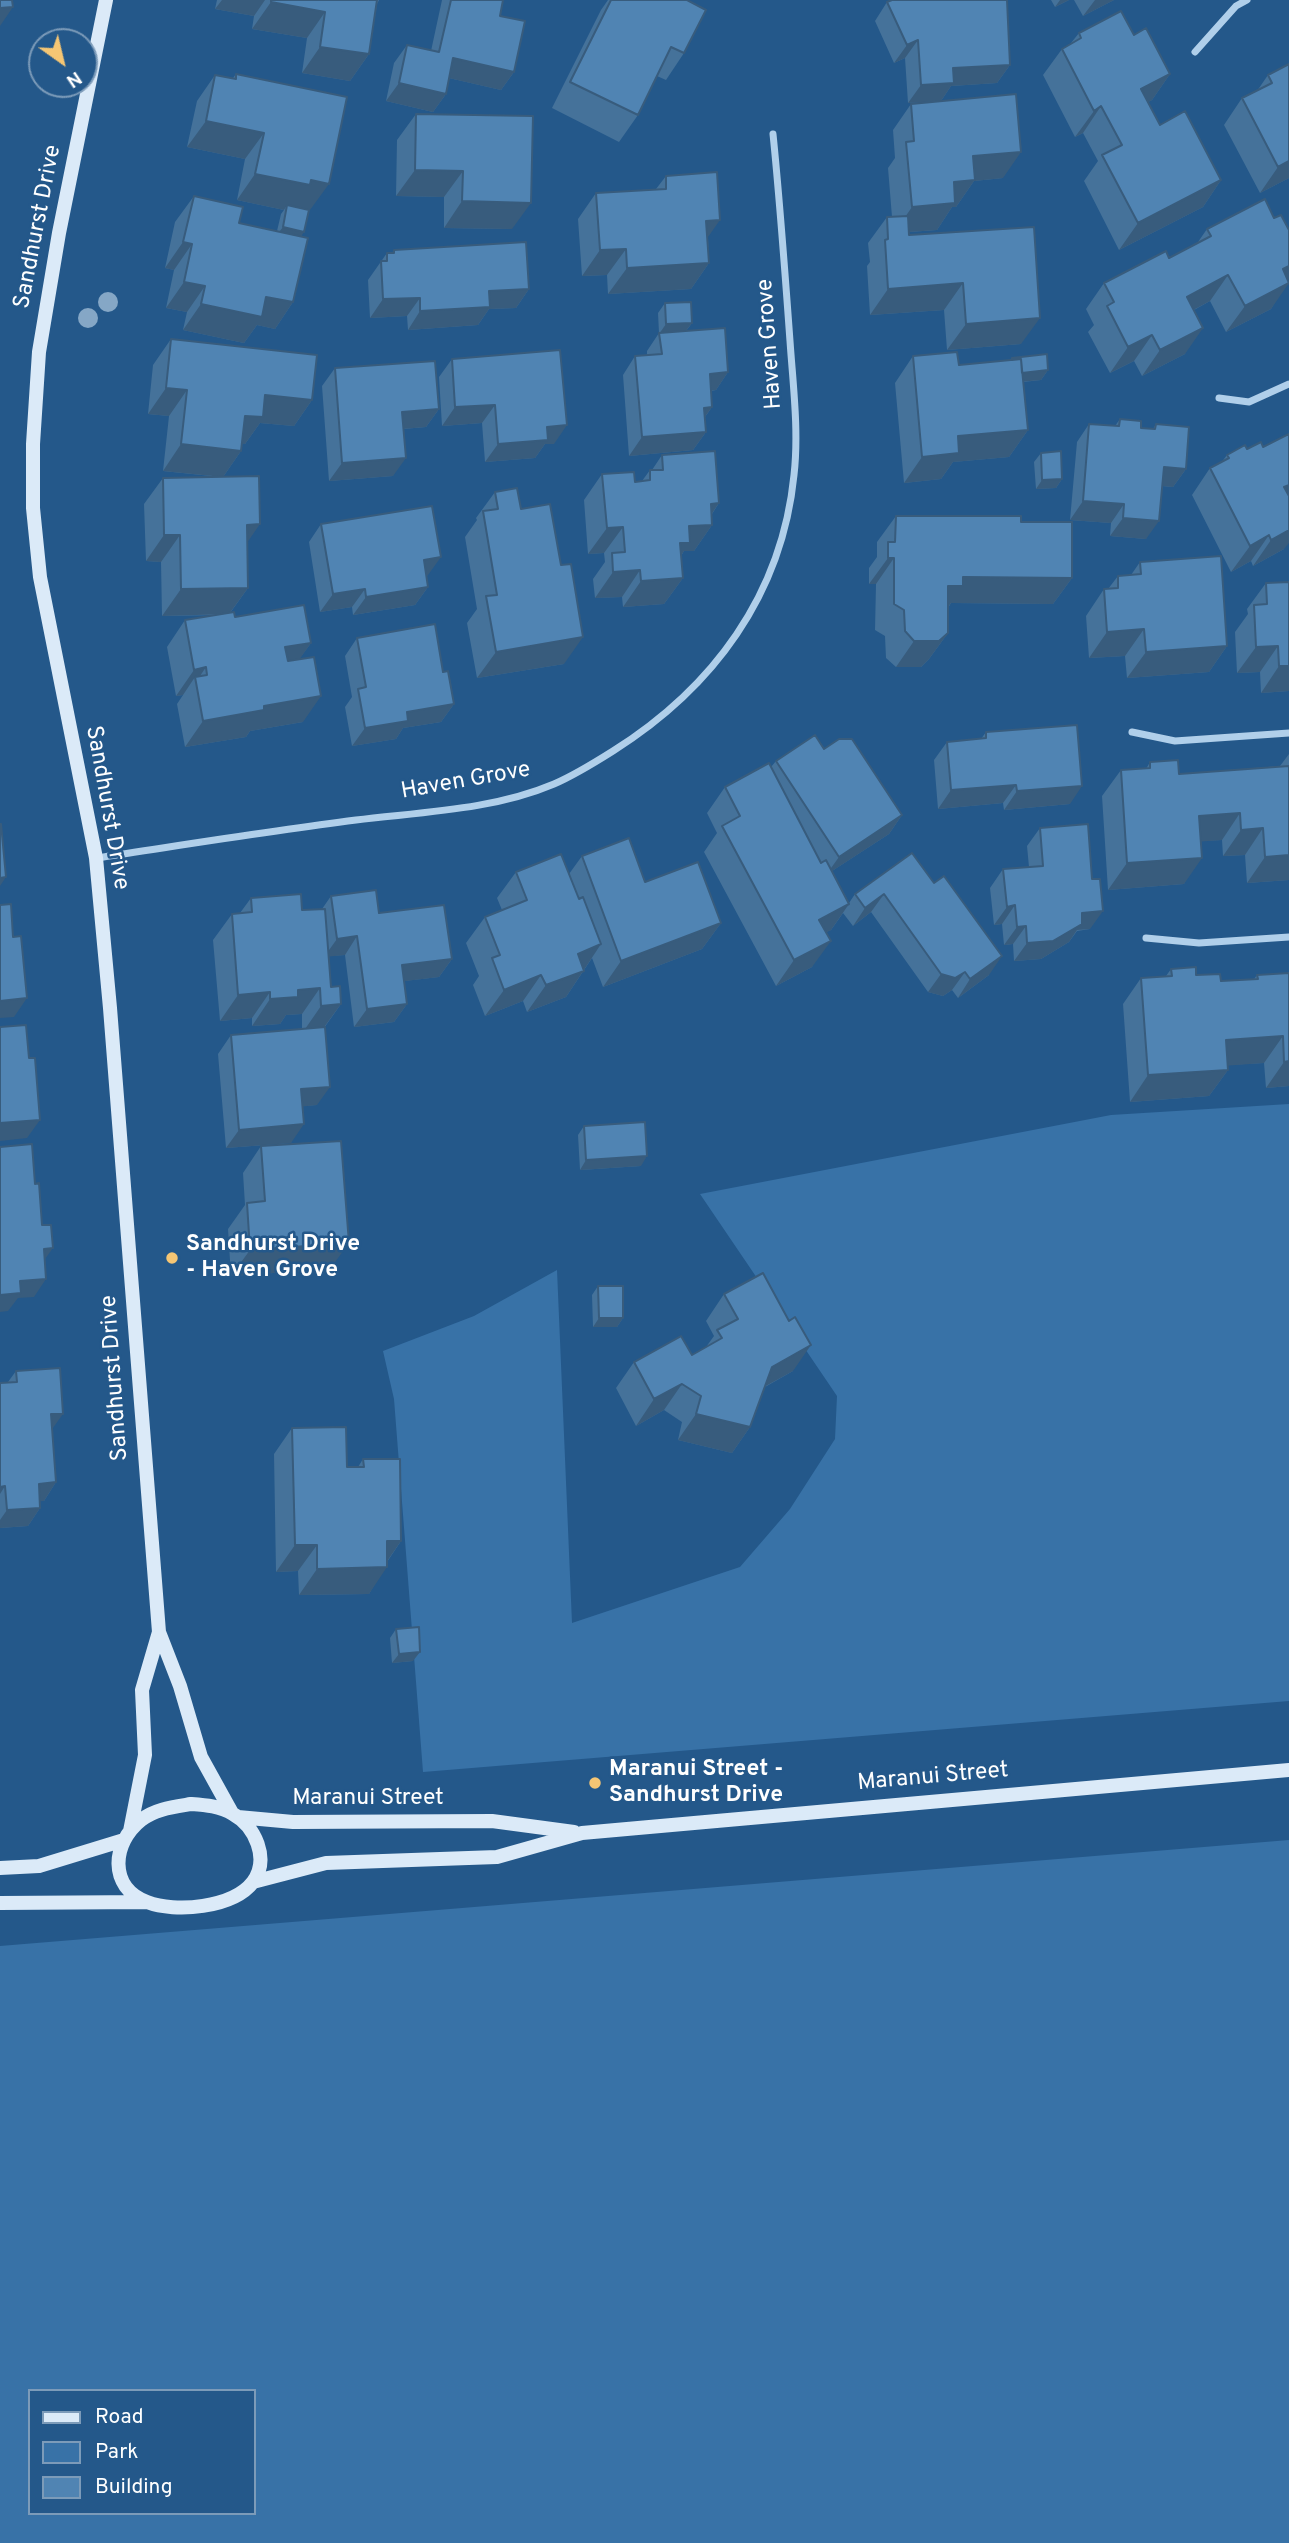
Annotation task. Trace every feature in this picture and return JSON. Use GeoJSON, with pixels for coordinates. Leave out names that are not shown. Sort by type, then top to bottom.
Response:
{"type":"FeatureCollection","features":[{"type":"Feature","properties":{"kind":"main road","name":"Sandhurst Drive"},"geometry":{"type":"LineString","coordinates":[[106,0],[59,233],[39,352],[33,444],[33,508],[40,577],[96,858],[159,1632],[180,1686],[201,1757],[234,1815]]}},
{"type":"Feature","properties":{"kind":"main road","name":"Sandhurst Drive"},"geometry":{"type":"LineString","coordinates":[[127,1835],[145,1755],[142,1689],[159,1632]]}},
{"type":"Feature","properties":{"kind":"main road","name":"Maranui Street"},"geometry":{"type":"LineString","coordinates":[[253,1882],[326,1863],[497,1857],[582,1833],[1289,1770]]}},
{"type":"Feature","properties":{"kind":"main road"},"geometry":{"type":"LineString","coordinates":[[0,1903],[148,1902],[167,1906],[203,1906],[222,1901],[253,1882],[260,1866],[260,1852],[248,1826],[234,1815],[212,1806],[191,1804],[155,1811],[141,1821],[127,1835],[119,1849],[118,1870],[129,1891],[148,1902]]}},
{"type":"Feature","properties":{"kind":"main road","name":"Maranui Street"},"geometry":{"type":"LineString","coordinates":[[234,1815],[293,1822],[492,1821],[582,1833]]}},
{"type":"Feature","properties":{"kind":"main road"},"geometry":{"type":"LineString","coordinates":[[0,1868],[39,1866],[127,1835]]}},
{"type":"Feature","properties":{"kind":"street"},"geometry":{"type":"LineString","coordinates":[[1195,52],[1236,6],[1247,0]]}},
{"type":"Feature","properties":{"kind":"street","name":"Haven Grove"},"geometry":{"type":"LineString","coordinates":[[96,858],[330,823],[470,806],[519,796],[554,785],[588,768],[632,740],[671,710],[705,677],[755,604],[775,561],[788,519],[794,474],[796,424],[774,134]]}},
{"type":"Feature","properties":{"kind":"street"},"geometry":{"type":"LineString","coordinates":[[1219,398],[1249,402],[1289,384]]}},
{"type":"Feature","properties":{"kind":"street"},"geometry":{"type":"LineString","coordinates":[[1132,732],[1175,741],[1289,733]]}},
{"type":"Feature","properties":{"kind":"street"},"geometry":{"type":"LineString","coordinates":[[1146,938],[1199,943],[1289,937]]}},
{"type":"Feature","properties":{"kind":"green space"},"geometry":{"type":"Polygon","coordinates":[[[1289,1104],[1289,1701],[423,1772],[394,1399],[383,1351],[474,1316],[557,1270],[572,1623],[740,1567],[790,1509],[835,1439],[837,1396],[700,1194],[1111,1115],[1289,1104]]]}},
{"type":"Feature","properties":{"kind":"green space"},"geometry":{"type":"Polygon","coordinates":[[[1289,1840],[1289,2543],[0,2543],[0,1946],[1289,1840]]]}},
{"type":"Feature","properties":{"kind":"building"},"geometry":{"type":"Polygon","coordinates":[[[0,0],[12,0],[13,7],[0,8],[0,0]]]}},
{"type":"Feature","properties":{"kind":"building"},"geometry":{"type":"Polygon","coordinates":[[[271,0],[377,0],[369,54],[320,47],[325,12],[271,0]]]}},
{"type":"Feature","properties":{"kind":"building"},"geometry":{"type":"Polygon","coordinates":[[[451,0],[503,0],[500,16],[525,21],[514,72],[453,58],[446,94],[399,83],[407,45],[439,52],[451,0]]]}},
{"type":"Feature","properties":{"kind":"building"},"geometry":{"type":"Polygon","coordinates":[[[611,0],[687,0],[706,10],[684,53],[671,47],[638,115],[570,82],[611,0]]]}},
{"type":"Feature","properties":{"kind":"building"},"geometry":{"type":"Polygon","coordinates":[[[1007,0],[1010,65],[953,68],[954,83],[921,85],[918,40],[907,45],[887,2],[1007,0]]]}},
{"type":"Feature","properties":{"kind":"building"},"geometry":{"type":"Polygon","coordinates":[[[1121,11],[1134,35],[1146,28],[1170,74],[1141,89],[1160,125],[1185,111],[1221,180],[1138,223],[1102,155],[1122,145],[1101,106],[1094,111],[1062,49],[1081,38],[1079,33],[1121,11]]]}},
{"type":"Feature","properties":{"kind":"building"},"geometry":{"type":"Polygon","coordinates":[[[1289,64],[1289,161],[1278,167],[1242,98],[1272,83],[1268,75],[1289,64]]]}},
{"type":"Feature","properties":{"kind":"building"},"geometry":{"type":"Polygon","coordinates":[[[236,74],[347,97],[329,184],[311,180],[310,185],[255,174],[264,133],[206,121],[215,75],[236,79],[236,74]]]}},
{"type":"Feature","properties":{"kind":"building"},"geometry":{"type":"Polygon","coordinates":[[[1016,94],[1021,152],[973,156],[975,180],[954,182],[955,203],[912,207],[906,142],[914,141],[911,104],[1016,94]]]}},
{"type":"Feature","properties":{"kind":"building"},"geometry":{"type":"Polygon","coordinates":[[[416,114],[533,116],[531,203],[462,201],[463,171],[415,170],[416,114]]]}},
{"type":"Feature","properties":{"kind":"building"},"geometry":{"type":"Polygon","coordinates":[[[717,172],[720,220],[706,221],[709,263],[627,268],[626,249],[600,250],[596,193],[666,189],[666,176],[717,172]]]}},
{"type":"Feature","properties":{"kind":"building"},"geometry":{"type":"Polygon","coordinates":[[[194,196],[243,207],[239,223],[308,238],[293,302],[266,297],[262,317],[201,304],[205,286],[184,282],[192,244],[183,242],[194,196]]]}},
{"type":"Feature","properties":{"kind":"building"},"geometry":{"type":"Polygon","coordinates":[[[1265,199],[1274,218],[1281,215],[1289,230],[1289,266],[1283,269],[1289,283],[1245,306],[1228,275],[1187,297],[1203,328],[1160,350],[1152,335],[1128,347],[1107,306],[1114,302],[1104,283],[1166,251],[1169,258],[1211,236],[1207,229],[1265,199]]]}},
{"type":"Feature","properties":{"kind":"building"},"geometry":{"type":"Polygon","coordinates":[[[287,205],[309,210],[304,232],[283,227],[287,205]]]}},
{"type":"Feature","properties":{"kind":"building"},"geometry":{"type":"Polygon","coordinates":[[[908,216],[909,235],[1034,227],[1040,318],[966,324],[963,283],[888,289],[885,240],[888,239],[887,217],[908,216]]]}},
{"type":"Feature","properties":{"kind":"building"},"geometry":{"type":"Polygon","coordinates":[[[526,242],[529,289],[489,291],[490,307],[420,311],[420,298],[383,299],[381,261],[387,261],[387,253],[394,253],[394,250],[526,242]]]}},
{"type":"Feature","properties":{"kind":"building"},"geometry":{"type":"Polygon","coordinates":[[[691,302],[692,323],[666,324],[665,303],[691,302]]]}},
{"type":"Feature","properties":{"kind":"building"},"geometry":{"type":"Polygon","coordinates":[[[725,328],[728,372],[710,374],[712,407],[704,408],[706,432],[642,437],[635,356],[662,354],[659,333],[725,328]]]}},
{"type":"Feature","properties":{"kind":"building"},"geometry":{"type":"Polygon","coordinates":[[[171,339],[317,355],[312,400],[265,395],[263,417],[245,416],[241,451],[181,444],[187,390],[166,388],[171,339]]]}},
{"type":"Feature","properties":{"kind":"building"},"geometry":{"type":"Polygon","coordinates":[[[560,350],[567,425],[547,427],[548,440],[498,444],[495,405],[455,407],[452,359],[560,350]]]}},
{"type":"Feature","properties":{"kind":"building"},"geometry":{"type":"Polygon","coordinates":[[[957,352],[959,365],[1021,359],[1028,430],[958,436],[959,453],[922,457],[913,356],[957,352]]]}},
{"type":"Feature","properties":{"kind":"building"},"geometry":{"type":"Polygon","coordinates":[[[1047,354],[1048,370],[1022,373],[1021,359],[1012,360],[1012,358],[1047,354]]]}},
{"type":"Feature","properties":{"kind":"building"},"geometry":{"type":"Polygon","coordinates":[[[435,361],[439,409],[402,412],[406,458],[342,463],[335,368],[435,361]]]}},
{"type":"Feature","properties":{"kind":"building"},"geometry":{"type":"Polygon","coordinates":[[[1120,419],[1141,421],[1141,428],[1155,429],[1156,424],[1189,427],[1186,469],[1164,467],[1159,521],[1123,518],[1124,504],[1083,501],[1089,424],[1119,426],[1120,419]]]}},
{"type":"Feature","properties":{"kind":"building"},"geometry":{"type":"Polygon","coordinates":[[[1289,434],[1289,485],[1284,487],[1289,496],[1289,530],[1271,540],[1269,535],[1250,546],[1210,468],[1245,445],[1247,449],[1261,442],[1263,447],[1289,434]]]}},
{"type":"Feature","properties":{"kind":"building"},"geometry":{"type":"Polygon","coordinates":[[[715,451],[719,503],[711,504],[712,525],[689,526],[690,543],[680,543],[683,578],[641,581],[640,570],[613,572],[612,553],[625,552],[623,527],[607,528],[602,474],[634,472],[635,482],[650,480],[650,470],[663,470],[662,455],[715,451]]]}},
{"type":"Feature","properties":{"kind":"building"},"geometry":{"type":"Polygon","coordinates":[[[1061,451],[1062,479],[1042,480],[1041,453],[1061,451]]]}},
{"type":"Feature","properties":{"kind":"building"},"geometry":{"type":"Polygon","coordinates":[[[259,476],[260,524],[247,525],[248,588],[181,589],[180,535],[164,535],[163,478],[259,476]]]}},
{"type":"Feature","properties":{"kind":"building"},"geometry":{"type":"Polygon","coordinates":[[[517,488],[521,509],[550,504],[561,565],[571,564],[583,637],[496,652],[486,596],[497,595],[483,511],[498,509],[495,492],[517,488]]]}},
{"type":"Feature","properties":{"kind":"building"},"geometry":{"type":"Polygon","coordinates":[[[432,506],[441,557],[424,560],[428,587],[366,597],[365,589],[333,594],[321,524],[432,506]]]}},
{"type":"Feature","properties":{"kind":"building"},"geometry":{"type":"Polygon","coordinates":[[[896,516],[1021,516],[1021,522],[1072,522],[1072,578],[963,577],[963,586],[948,586],[948,633],[939,641],[914,641],[905,631],[904,610],[894,604],[894,558],[888,558],[888,542],[895,542],[896,516]]]}},
{"type":"Feature","properties":{"kind":"building"},"geometry":{"type":"Polygon","coordinates":[[[1221,556],[1227,646],[1146,652],[1144,629],[1107,632],[1104,589],[1118,588],[1118,576],[1141,574],[1140,562],[1221,556]]]}},
{"type":"Feature","properties":{"kind":"building"},"geometry":{"type":"Polygon","coordinates":[[[1289,582],[1289,666],[1279,666],[1278,646],[1256,647],[1254,605],[1267,604],[1266,583],[1289,582]]]}},
{"type":"Feature","properties":{"kind":"building"},"geometry":{"type":"Polygon","coordinates":[[[304,605],[311,643],[285,647],[288,661],[314,657],[321,696],[203,721],[195,677],[207,675],[206,667],[194,670],[185,620],[234,612],[235,617],[304,605]]]}},
{"type":"Feature","properties":{"kind":"building"},"geometry":{"type":"Polygon","coordinates":[[[435,624],[443,672],[448,671],[454,704],[407,712],[408,721],[365,728],[358,689],[366,687],[357,638],[435,624]]]}},
{"type":"Feature","properties":{"kind":"building"},"geometry":{"type":"Polygon","coordinates":[[[1077,725],[1082,786],[1017,791],[1016,785],[951,790],[947,742],[986,738],[986,732],[1077,725]]]}},
{"type":"Feature","properties":{"kind":"building"},"geometry":{"type":"Polygon","coordinates":[[[815,735],[824,749],[839,739],[852,739],[902,815],[839,857],[776,761],[815,735]]]}},
{"type":"Feature","properties":{"kind":"building"},"geometry":{"type":"Polygon","coordinates":[[[1178,760],[1179,774],[1289,766],[1289,855],[1265,857],[1263,828],[1241,830],[1240,813],[1199,816],[1202,858],[1127,863],[1121,770],[1150,768],[1150,762],[1178,760]]]}},
{"type":"Feature","properties":{"kind":"building"},"geometry":{"type":"Polygon","coordinates":[[[769,763],[821,863],[826,860],[849,904],[819,920],[831,941],[794,960],[722,826],[740,816],[725,787],[769,763]]]}},
{"type":"Feature","properties":{"kind":"building"},"geometry":{"type":"Polygon","coordinates":[[[0,824],[6,877],[0,878],[0,824]]]}},
{"type":"Feature","properties":{"kind":"building"},"geometry":{"type":"Polygon","coordinates":[[[1088,824],[1092,879],[1100,879],[1103,911],[1082,913],[1082,924],[1053,941],[1027,943],[1026,926],[1017,927],[1015,905],[1007,907],[1003,869],[1043,866],[1040,828],[1088,824]]]}},
{"type":"Feature","properties":{"kind":"building"},"geometry":{"type":"Polygon","coordinates":[[[629,838],[645,882],[698,862],[721,923],[621,961],[582,856],[629,838]]]}},
{"type":"Feature","properties":{"kind":"building"},"geometry":{"type":"Polygon","coordinates":[[[912,853],[934,883],[944,876],[1002,956],[970,979],[965,972],[955,978],[941,974],[884,894],[865,908],[855,894],[912,853]]]}},
{"type":"Feature","properties":{"kind":"building"},"geometry":{"type":"Polygon","coordinates":[[[561,854],[579,899],[583,897],[601,944],[578,954],[584,971],[546,985],[541,975],[504,990],[492,958],[500,955],[485,917],[527,900],[516,872],[561,854]]]}},
{"type":"Feature","properties":{"kind":"building"},"geometry":{"type":"Polygon","coordinates":[[[376,890],[379,913],[444,905],[452,959],[402,965],[407,1004],[367,1009],[357,936],[337,939],[331,896],[376,890]]]}},
{"type":"Feature","properties":{"kind":"building"},"geometry":{"type":"Polygon","coordinates":[[[301,894],[302,910],[325,909],[331,987],[340,986],[341,1004],[321,1006],[320,988],[298,990],[298,997],[270,999],[270,992],[238,995],[232,914],[252,912],[251,898],[301,894]]]}},
{"type":"Feature","properties":{"kind":"building"},"geometry":{"type":"Polygon","coordinates":[[[11,904],[13,937],[21,936],[27,998],[0,1001],[0,905],[11,904]]]}},
{"type":"Feature","properties":{"kind":"building"},"geometry":{"type":"Polygon","coordinates":[[[1196,967],[1196,975],[1220,974],[1221,981],[1258,979],[1257,975],[1289,973],[1289,1061],[1284,1062],[1283,1036],[1226,1040],[1228,1070],[1148,1075],[1141,978],[1172,976],[1171,969],[1196,967]]]}},
{"type":"Feature","properties":{"kind":"building"},"geometry":{"type":"Polygon","coordinates":[[[26,1025],[29,1058],[35,1058],[40,1120],[0,1123],[0,1027],[26,1025]]]}},
{"type":"Feature","properties":{"kind":"building"},"geometry":{"type":"Polygon","coordinates":[[[325,1027],[330,1087],[301,1089],[304,1124],[239,1130],[231,1035],[325,1027]]]}},
{"type":"Feature","properties":{"kind":"building"},"geometry":{"type":"Polygon","coordinates":[[[645,1122],[647,1156],[586,1160],[584,1126],[645,1122]]]}},
{"type":"Feature","properties":{"kind":"building"},"geometry":{"type":"Polygon","coordinates":[[[341,1141],[349,1243],[250,1250],[247,1203],[265,1201],[261,1146],[341,1141]]]}},
{"type":"Feature","properties":{"kind":"building"},"geometry":{"type":"Polygon","coordinates":[[[32,1144],[35,1184],[39,1183],[42,1225],[51,1225],[53,1248],[44,1249],[46,1279],[20,1281],[21,1293],[0,1295],[0,1147],[32,1144]]]}},
{"type":"Feature","properties":{"kind":"building"},"geometry":{"type":"Polygon","coordinates":[[[763,1273],[789,1321],[795,1317],[811,1345],[772,1367],[750,1427],[696,1414],[701,1396],[682,1384],[654,1399],[634,1362],[681,1336],[692,1355],[722,1338],[717,1330],[738,1319],[724,1294],[763,1273]]]}},
{"type":"Feature","properties":{"kind":"building"},"geometry":{"type":"Polygon","coordinates":[[[598,1286],[623,1286],[623,1318],[599,1318],[598,1286]]]}},
{"type":"Feature","properties":{"kind":"building"},"geometry":{"type":"Polygon","coordinates":[[[60,1368],[63,1414],[51,1414],[56,1482],[39,1484],[40,1508],[7,1510],[5,1486],[0,1487],[0,1383],[17,1382],[16,1371],[60,1368]]]}},
{"type":"Feature","properties":{"kind":"building"},"geometry":{"type":"Polygon","coordinates":[[[346,1427],[347,1467],[364,1467],[363,1459],[400,1459],[401,1541],[387,1541],[387,1567],[317,1569],[317,1545],[295,1545],[292,1428],[346,1427]]]}},
{"type":"Feature","properties":{"kind":"building"},"geometry":{"type":"Polygon","coordinates":[[[419,1627],[420,1652],[399,1654],[396,1629],[419,1627]]]}},
{"type":"Feature","properties":{"kind":"place","name":"Sandhurst Drive - Haven Grove"},"geometry":{"type":"Point","coordinates":[172,1258]}},
{"type":"Feature","properties":{"kind":"place","name":"Maranui Street - Sandhurst Drive"},"geometry":{"type":"Point","coordinates":[595,1783]}}]}
